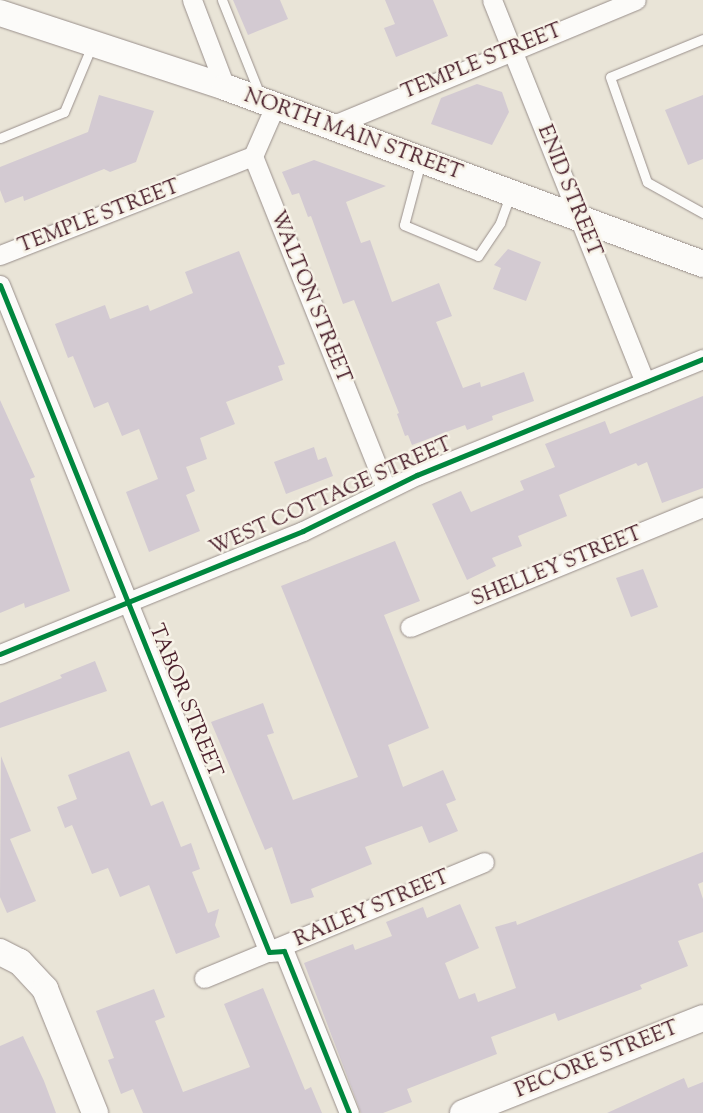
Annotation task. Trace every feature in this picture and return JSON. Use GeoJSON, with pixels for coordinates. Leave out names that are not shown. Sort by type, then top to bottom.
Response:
{"type":"FeatureCollection","features":[{"type":"Feature","properties":{"kind":"main road","name":"NORTH MAIN STREET"},"geometry":{"type":"LineString","coordinates":[[0,13],[225,87],[703,264]]}},
{"type":"Feature","properties":{"kind":"main road"},"geometry":{"type":"LineString","coordinates":[[0,952],[20,962],[45,989],[95,1113]]}},
{"type":"Feature","properties":{"kind":"main road","name":"PECORE STREET"},"geometry":{"type":"LineString","coordinates":[[462,1113],[703,1018]]}},
{"type":"Feature","properties":{"kind":"street"},"geometry":{"type":"LineString","coordinates":[[192,0],[225,87]]}},
{"type":"Feature","properties":{"kind":"street","name":"ENID STREET"},"geometry":{"type":"LineString","coordinates":[[492,0],[645,383]]}},
{"type":"Feature","properties":{"kind":"street","name":"TEMPLE STREET"},"geometry":{"type":"LineString","coordinates":[[329,127],[636,0]]}},
{"type":"Feature","properties":{"kind":"street"},"geometry":{"type":"LineString","coordinates":[[253,156],[269,104]]}},
{"type":"Feature","properties":{"kind":"street","name":"TEMPLE STREET"},"geometry":{"type":"LineString","coordinates":[[0,255],[253,156]]}},
{"type":"Feature","properties":{"kind":"street","name":"WALTON STREET"},"geometry":{"type":"LineString","coordinates":[[253,156],[386,489]]}},
{"type":"Feature","properties":{"kind":"street","name":"TABOR STREET"},"geometry":{"type":"LineString","coordinates":[[0,285],[269,952]]}},
{"type":"Feature","properties":{"kind":"street","name":"WEST COTTAGE STREET"},"geometry":{"type":"LineString","coordinates":[[0,654],[303,531],[386,489],[703,359]]}},
{"type":"Feature","properties":{"kind":"street","name":"SHELLEY STREET"},"geometry":{"type":"LineString","coordinates":[[410,627],[703,507]]}},
{"type":"Feature","properties":{"kind":"street","name":"RAILEY STREET"},"geometry":{"type":"LineString","coordinates":[[204,978],[484,862]]}},
{"type":"Feature","properties":{"kind":"street"},"geometry":{"type":"LineString","coordinates":[[269,952],[284,951],[349,1113]]}},
{"type":"Feature","properties":{"kind":"lane"},"geometry":{"type":"LineString","coordinates":[[222,0],[269,104]]}},
{"type":"Feature","properties":{"kind":"lane"},"geometry":{"type":"LineString","coordinates":[[703,39],[610,77],[647,182],[703,213]]}},
{"type":"Feature","properties":{"kind":"lane"},"geometry":{"type":"LineString","coordinates":[[0,138],[64,112],[93,44]]}},
{"type":"Feature","properties":{"kind":"lane"},"geometry":{"type":"LineString","coordinates":[[421,160],[404,225],[478,256],[500,223],[511,193]]}},
{"type":"Feature","properties":{"kind":"building"},"geometry":{"type":"Polygon","coordinates":[[[233,0],[280,0],[288,19],[248,35],[233,0]]]}},
{"type":"Feature","properties":{"kind":"building"},"geometry":{"type":"Polygon","coordinates":[[[385,0],[433,0],[448,36],[396,57],[384,28],[395,24],[385,0]]]}},
{"type":"Feature","properties":{"kind":"building"},"geometry":{"type":"Polygon","coordinates":[[[477,84],[502,92],[509,112],[492,145],[431,124],[441,98],[477,84]]]}},
{"type":"Feature","properties":{"kind":"building"},"geometry":{"type":"Polygon","coordinates":[[[99,95],[154,111],[136,162],[110,172],[104,169],[24,201],[23,196],[5,203],[0,190],[0,167],[88,132],[99,95]]]}},
{"type":"Feature","properties":{"kind":"building"},"geometry":{"type":"Polygon","coordinates":[[[703,95],[703,159],[688,165],[665,110],[703,95]]]}},
{"type":"Feature","properties":{"kind":"building"},"geometry":{"type":"Polygon","coordinates":[[[314,160],[386,186],[346,202],[361,243],[370,240],[392,302],[439,283],[452,316],[436,322],[463,388],[480,382],[481,387],[524,372],[534,401],[492,416],[493,420],[467,430],[465,425],[412,445],[408,435],[405,436],[397,414],[399,413],[354,300],[343,304],[311,216],[308,217],[299,193],[292,195],[282,172],[314,160]]]}},
{"type":"Feature","properties":{"kind":"building"},"geometry":{"type":"Polygon","coordinates":[[[508,249],[541,262],[526,301],[493,289],[501,268],[494,265],[508,249]]]}},
{"type":"Feature","properties":{"kind":"building"},"geometry":{"type":"Polygon","coordinates":[[[239,251],[285,364],[278,366],[283,380],[226,402],[235,424],[200,438],[207,459],[186,467],[195,491],[186,495],[200,531],[149,552],[126,492],[158,479],[139,429],[122,436],[108,402],[94,408],[73,356],[68,358],[55,324],[105,305],[110,319],[148,305],[150,311],[193,293],[185,272],[239,251]]]}},
{"type":"Feature","properties":{"kind":"building"},"geometry":{"type":"Polygon","coordinates":[[[703,396],[703,488],[662,503],[647,462],[638,466],[636,463],[559,495],[567,516],[518,536],[522,546],[492,558],[496,566],[467,580],[432,504],[461,491],[471,512],[524,490],[520,481],[555,467],[545,444],[605,421],[610,434],[703,396]]]}},
{"type":"Feature","properties":{"kind":"building"},"geometry":{"type":"Polygon","coordinates":[[[0,400],[35,477],[30,479],[70,591],[25,608],[24,603],[0,613],[0,400]]]}},
{"type":"Feature","properties":{"kind":"building"},"geometry":{"type":"Polygon","coordinates":[[[314,447],[318,460],[326,457],[333,476],[286,494],[274,462],[314,447]]]}},
{"type":"Feature","properties":{"kind":"building"},"geometry":{"type":"Polygon","coordinates":[[[395,541],[420,601],[384,615],[429,728],[388,745],[403,787],[443,770],[456,800],[446,804],[458,831],[429,843],[422,826],[365,847],[372,864],[311,889],[314,897],[291,904],[272,847],[265,850],[211,722],[263,703],[274,733],[267,735],[293,800],[358,777],[281,586],[395,541]]]}},
{"type":"Feature","properties":{"kind":"building"},"geometry":{"type":"Polygon","coordinates":[[[643,569],[658,607],[631,617],[616,578],[643,569]]]}},
{"type":"Feature","properties":{"kind":"building"},"geometry":{"type":"Polygon","coordinates":[[[95,661],[107,691],[0,728],[0,703],[62,678],[60,675],[95,661]]]}},
{"type":"Feature","properties":{"kind":"building"},"geometry":{"type":"Polygon","coordinates":[[[129,751],[151,806],[163,801],[181,847],[191,843],[200,869],[192,872],[208,913],[219,909],[215,925],[220,937],[176,954],[149,885],[120,897],[108,868],[92,874],[72,825],[65,828],[57,807],[77,799],[68,775],[129,751]]]}},
{"type":"Feature","properties":{"kind":"building"},"geometry":{"type":"Polygon","coordinates":[[[1,756],[31,831],[10,839],[36,901],[7,913],[0,897],[1,756]]]}},
{"type":"Feature","properties":{"kind":"building"},"geometry":{"type":"Polygon","coordinates":[[[703,852],[703,882],[698,884],[703,899],[703,932],[678,941],[688,966],[640,985],[642,989],[558,1021],[555,1013],[491,1037],[497,1054],[407,1089],[412,1102],[383,1113],[361,1113],[304,963],[353,944],[355,950],[392,936],[386,922],[423,907],[427,918],[460,904],[479,948],[445,963],[459,999],[475,993],[478,1002],[516,988],[495,927],[516,921],[517,925],[703,852]]]}},
{"type":"Feature","properties":{"kind":"building"},"geometry":{"type":"Polygon","coordinates":[[[263,988],[305,1090],[311,1087],[322,1113],[143,1113],[133,1089],[121,1094],[108,1060],[114,1058],[96,1011],[154,989],[165,1017],[155,1021],[183,1092],[250,1067],[224,1004],[263,988]]]}},
{"type":"Feature","properties":{"kind":"building"},"geometry":{"type":"Polygon","coordinates":[[[23,1036],[44,1081],[56,1113],[0,1113],[0,1046],[23,1036]]]}},
{"type":"Feature","properties":{"kind":"building"},"geometry":{"type":"Polygon","coordinates":[[[684,1078],[688,1088],[703,1082],[703,1113],[607,1113],[684,1078]]]}},
{"type":"Feature","properties":{"kind":"cycle path"},"geometry":{"type":"LineString","coordinates":[[0,285],[269,952],[284,951],[349,1113]]}},
{"type":"Feature","properties":{"kind":"cycle path"},"geometry":{"type":"LineString","coordinates":[[0,654],[303,531],[417,475],[703,359]]}}]}
